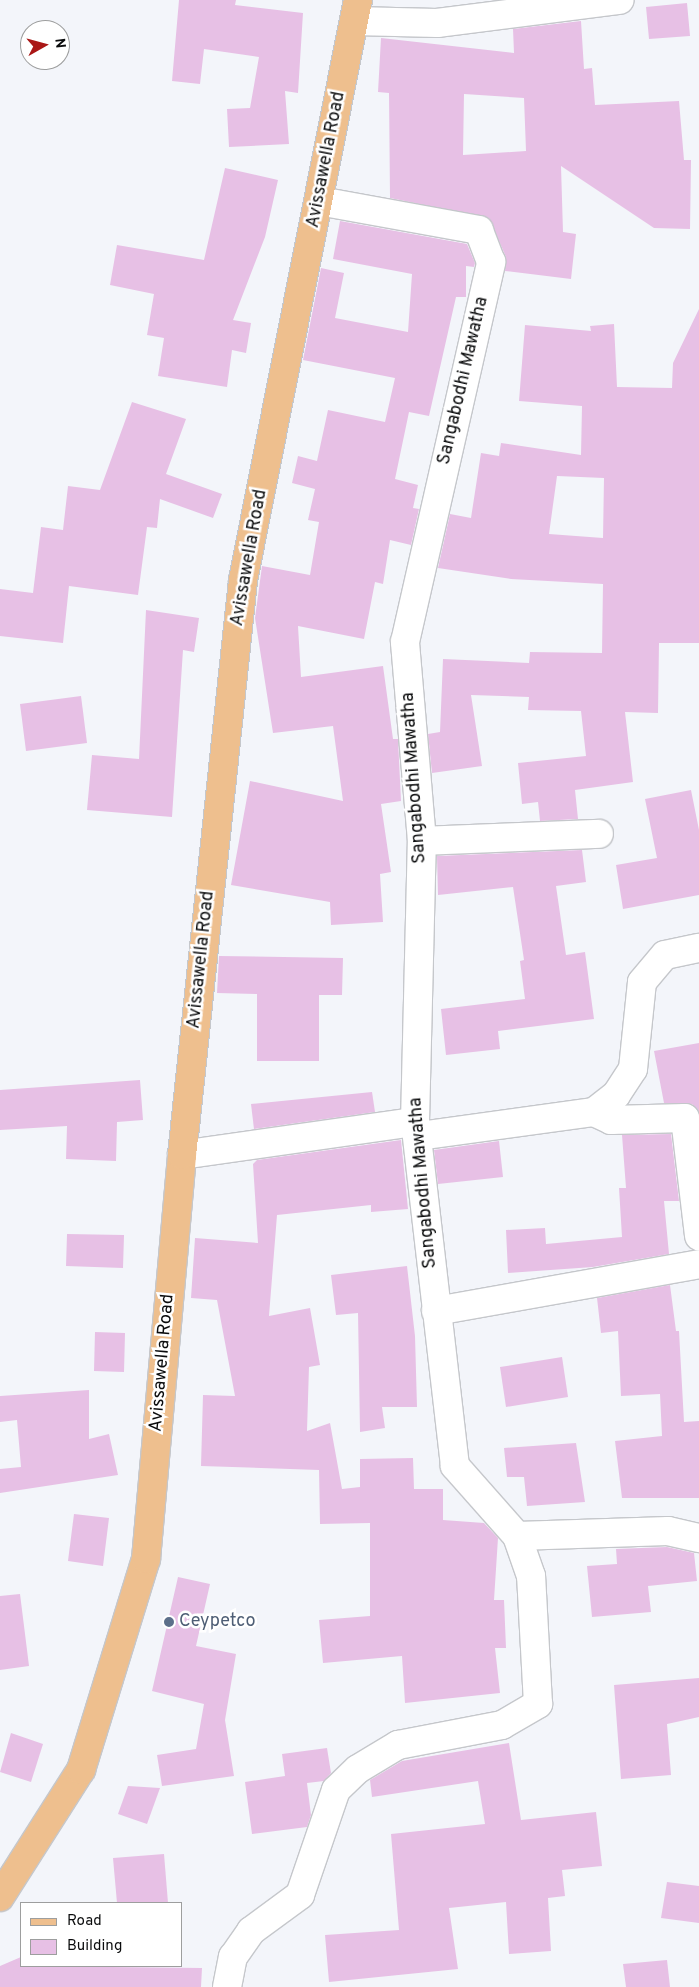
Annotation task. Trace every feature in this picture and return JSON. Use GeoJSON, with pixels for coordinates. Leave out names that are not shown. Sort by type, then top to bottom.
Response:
{"type":"FeatureCollection","features":[{"type":"Feature","properties":{"kind":"main road","name":"Avissawella Road"},"geometry":{"type":"LineString","coordinates":[[0,1897],[80,1770],[146,1559],[182,1155],[243,580],[356,10]]}},
{"type":"Feature","properties":{"kind":"street"},"geometry":{"type":"LineString","coordinates":[[356,10],[437,22],[620,0]]}},
{"type":"Feature","properties":{"kind":"street","name":"Sangabodhi Mawatha"},"geometry":{"type":"LineString","coordinates":[[228,1987],[234,1956],[251,1931],[300,1895],[336,1790],[358,1768],[398,1745],[502,1724],[538,1704],[531,1576],[517,1536],[455,1466],[436,1311],[418,1129],[422,841],[404,642],[491,262],[479,230],[319,201]]}},
{"type":"Feature","properties":{"kind":"street"},"geometry":{"type":"LineString","coordinates":[[422,841],[599,834]]}},
{"type":"Feature","properties":{"kind":"street"},"geometry":{"type":"LineString","coordinates":[[594,1112],[616,1095],[632,1068],[642,982],[665,955],[699,948]]}},
{"type":"Feature","properties":{"kind":"street"},"geometry":{"type":"LineString","coordinates":[[182,1155],[594,1112],[612,1120],[685,1118],[699,1236]]}},
{"type":"Feature","properties":{"kind":"street"},"geometry":{"type":"LineString","coordinates":[[436,1311],[699,1264]]}},
{"type":"Feature","properties":{"kind":"street"},"geometry":{"type":"LineString","coordinates":[[517,1536],[668,1531],[699,1538]]}},
{"type":"Feature","properties":{"kind":"building"},"geometry":{"type":"Polygon","coordinates":[[[179,0],[236,0],[235,5],[303,13],[298,93],[285,91],[289,144],[229,147],[227,109],[250,108],[259,57],[204,49],[200,84],[172,81],[179,0]]]}},
{"type":"Feature","properties":{"kind":"building"},"geometry":{"type":"Polygon","coordinates":[[[687,3],[690,36],[649,39],[646,7],[687,3]]]}},
{"type":"Feature","properties":{"kind":"building"},"geometry":{"type":"Polygon","coordinates":[[[581,21],[584,69],[592,68],[595,105],[679,101],[684,160],[691,160],[690,229],[654,228],[561,166],[563,232],[576,234],[571,279],[505,271],[506,257],[489,218],[390,198],[389,93],[378,92],[381,38],[514,53],[513,29],[581,21]],[[464,94],[463,155],[526,151],[524,98],[464,94]]]}},
{"type":"Feature","properties":{"kind":"building"},"geometry":{"type":"Polygon","coordinates":[[[225,168],[278,180],[265,237],[233,320],[251,323],[246,353],[232,350],[227,387],[158,376],[164,338],[147,335],[154,294],[110,285],[117,245],[204,260],[225,168]]]}},
{"type":"Feature","properties":{"kind":"building"},"geometry":{"type":"Polygon","coordinates":[[[340,221],[467,244],[475,263],[474,267],[466,266],[466,297],[456,297],[429,416],[409,412],[395,479],[418,485],[413,508],[419,509],[411,545],[390,540],[383,584],[375,582],[364,639],[298,626],[301,677],[383,666],[393,739],[398,739],[401,801],[381,804],[391,872],[380,874],[383,922],[331,925],[330,902],[231,885],[250,781],[343,801],[333,726],[273,733],[255,618],[262,566],[310,575],[319,522],[308,520],[315,489],[292,483],[298,456],[317,461],[328,410],[385,422],[395,378],[303,360],[321,268],[344,273],[335,318],[408,332],[412,274],[333,259],[340,221]]]}},
{"type":"Feature","properties":{"kind":"building"},"geometry":{"type":"Polygon","coordinates":[[[699,309],[699,643],[659,643],[658,713],[625,712],[633,782],[575,790],[578,819],[540,821],[538,802],[522,804],[518,763],[586,756],[581,711],[528,710],[529,697],[471,695],[482,766],[432,773],[428,734],[440,732],[443,659],[529,663],[530,652],[602,653],[603,584],[511,579],[438,568],[450,514],[471,518],[481,453],[499,456],[501,443],[581,455],[582,406],[519,401],[525,325],[591,331],[590,326],[614,324],[617,387],[672,388],[673,363],[699,309]],[[557,476],[549,534],[603,538],[604,478],[557,476]]]}},
{"type":"Feature","properties":{"kind":"building"},"geometry":{"type":"Polygon","coordinates":[[[132,402],[186,419],[166,474],[222,494],[213,518],[160,499],[157,528],[147,527],[138,595],[69,586],[63,643],[0,636],[0,589],[33,593],[41,527],[63,530],[68,486],[100,490],[132,402]]]}},
{"type":"Feature","properties":{"kind":"building"},"geometry":{"type":"Polygon","coordinates":[[[146,610],[199,618],[194,652],[183,650],[172,817],[87,810],[92,755],[139,759],[146,610]]]}},
{"type":"Feature","properties":{"kind":"building"},"geometry":{"type":"Polygon","coordinates":[[[81,696],[87,743],[26,751],[20,704],[81,696]]]}},
{"type":"Feature","properties":{"kind":"building"},"geometry":{"type":"Polygon","coordinates":[[[691,790],[699,830],[699,895],[623,909],[616,865],[657,858],[645,799],[691,790]]]}},
{"type":"Feature","properties":{"kind":"building"},"geometry":{"type":"Polygon","coordinates":[[[582,850],[586,882],[556,886],[566,955],[585,952],[594,1019],[498,1031],[500,1049],[446,1055],[441,1009],[525,999],[520,961],[524,960],[513,887],[438,895],[437,856],[582,850]]]}},
{"type":"Feature","properties":{"kind":"building"},"geometry":{"type":"Polygon","coordinates":[[[219,956],[343,958],[342,995],[319,995],[319,1061],[257,1061],[257,994],[217,993],[219,956]]]}},
{"type":"Feature","properties":{"kind":"building"},"geometry":{"type":"Polygon","coordinates":[[[699,1043],[699,1112],[692,1104],[664,1103],[654,1051],[699,1043]]]}},
{"type":"Feature","properties":{"kind":"building"},"geometry":{"type":"Polygon","coordinates":[[[140,1080],[143,1120],[117,1122],[116,1161],[66,1159],[67,1126],[0,1130],[0,1090],[140,1080]]]}},
{"type":"Feature","properties":{"kind":"building"},"geometry":{"type":"Polygon","coordinates":[[[372,1092],[375,1112],[254,1129],[251,1104],[372,1092]]]}},
{"type":"Feature","properties":{"kind":"building"},"geometry":{"type":"Polygon","coordinates":[[[671,1134],[679,1201],[664,1201],[669,1254],[593,1267],[508,1273],[506,1230],[545,1228],[546,1244],[622,1237],[619,1188],[626,1188],[622,1135],[671,1134]]]}},
{"type":"Feature","properties":{"kind":"building"},"geometry":{"type":"Polygon","coordinates":[[[401,1140],[408,1209],[371,1212],[371,1205],[277,1215],[269,1316],[310,1308],[320,1365],[309,1367],[307,1431],[330,1423],[342,1489],[360,1487],[360,1459],[413,1458],[414,1489],[443,1489],[443,1520],[484,1523],[498,1538],[494,1600],[504,1600],[506,1648],[495,1648],[500,1693],[405,1703],[402,1656],[323,1663],[319,1620],[370,1616],[370,1523],[320,1524],[319,1470],[201,1466],[203,1395],[235,1396],[217,1300],[191,1298],[195,1238],[258,1243],[253,1164],[257,1160],[401,1140]]]}},
{"type":"Feature","properties":{"kind":"building"},"geometry":{"type":"Polygon","coordinates":[[[499,1141],[503,1177],[438,1184],[434,1150],[499,1141]]]}},
{"type":"Feature","properties":{"kind":"building"},"geometry":{"type":"Polygon","coordinates":[[[67,1234],[124,1235],[123,1268],[66,1266],[67,1234]]]}},
{"type":"Feature","properties":{"kind":"building"},"geometry":{"type":"Polygon","coordinates":[[[407,1266],[415,1336],[417,1407],[382,1407],[385,1428],[360,1432],[358,1313],[336,1315],[331,1275],[407,1266]]]}},
{"type":"Feature","properties":{"kind":"building"},"geometry":{"type":"Polygon","coordinates":[[[670,1285],[676,1331],[679,1331],[684,1422],[699,1421],[699,1498],[622,1498],[615,1441],[662,1436],[660,1394],[621,1396],[618,1331],[601,1333],[597,1298],[670,1285]]]}},
{"type":"Feature","properties":{"kind":"building"},"geometry":{"type":"Polygon","coordinates":[[[95,1332],[125,1333],[124,1372],[94,1371],[95,1332]]]}},
{"type":"Feature","properties":{"kind":"building"},"geometry":{"type":"Polygon","coordinates":[[[562,1357],[568,1397],[506,1407],[500,1367],[562,1357]]]}},
{"type":"Feature","properties":{"kind":"building"},"geometry":{"type":"Polygon","coordinates":[[[89,1390],[89,1439],[109,1434],[118,1475],[0,1493],[0,1469],[21,1467],[17,1420],[0,1422],[0,1396],[89,1390]]]}},
{"type":"Feature","properties":{"kind":"building"},"geometry":{"type":"Polygon","coordinates":[[[576,1443],[585,1502],[527,1506],[524,1477],[507,1477],[504,1448],[576,1443]]]}},
{"type":"Feature","properties":{"kind":"building"},"geometry":{"type":"Polygon","coordinates":[[[74,1514],[109,1518],[103,1566],[68,1561],[74,1514]]]}},
{"type":"Feature","properties":{"kind":"building"},"geometry":{"type":"Polygon","coordinates":[[[667,1547],[694,1553],[697,1581],[648,1586],[651,1612],[592,1617],[587,1566],[617,1564],[616,1549],[667,1547]]]}},
{"type":"Feature","properties":{"kind":"building"},"geometry":{"type":"Polygon","coordinates":[[[178,1577],[210,1584],[196,1646],[236,1654],[225,1720],[234,1776],[162,1786],[157,1755],[196,1749],[204,1704],[152,1691],[178,1577]]]}},
{"type":"Feature","properties":{"kind":"building"},"geometry":{"type":"Polygon","coordinates":[[[20,1594],[29,1666],[0,1670],[0,1596],[20,1594]]]}},
{"type":"Feature","properties":{"kind":"building"},"geometry":{"type":"Polygon","coordinates":[[[699,1678],[699,1717],[667,1724],[671,1775],[621,1779],[614,1685],[699,1678]]]}},
{"type":"Feature","properties":{"kind":"building"},"geometry":{"type":"Polygon","coordinates":[[[11,1733],[43,1744],[31,1782],[0,1772],[11,1733]]]}},
{"type":"Feature","properties":{"kind":"building"},"geometry":{"type":"Polygon","coordinates":[[[509,1743],[521,1820],[596,1812],[602,1866],[562,1870],[565,1896],[548,1898],[551,1951],[509,1954],[506,1902],[449,1908],[458,1969],[329,1982],[325,1935],[399,1930],[391,1834],[485,1824],[478,1781],[372,1797],[370,1780],[402,1761],[509,1743]]]}},
{"type":"Feature","properties":{"kind":"building"},"geometry":{"type":"Polygon","coordinates":[[[327,1748],[331,1773],[324,1781],[307,1783],[311,1815],[307,1827],[252,1834],[245,1782],[285,1776],[282,1754],[327,1748]]]}},
{"type":"Feature","properties":{"kind":"building"},"geometry":{"type":"Polygon","coordinates":[[[128,1786],[160,1788],[147,1824],[118,1814],[128,1786]]]}},
{"type":"Feature","properties":{"kind":"building"},"geometry":{"type":"Polygon","coordinates":[[[164,1854],[168,1902],[117,1902],[113,1858],[164,1854]]]}},
{"type":"Feature","properties":{"kind":"building"},"geometry":{"type":"Polygon","coordinates":[[[667,1882],[699,1886],[699,1923],[661,1918],[667,1882]]]}},
{"type":"Feature","properties":{"kind":"building"},"geometry":{"type":"Polygon","coordinates":[[[20,1957],[20,1967],[202,1968],[201,1987],[0,1987],[0,1966],[20,1957]]]}},
{"type":"Feature","properties":{"kind":"building"},"geometry":{"type":"Polygon","coordinates":[[[667,1960],[670,1987],[626,1987],[623,1964],[667,1960]]]}},
{"type":"Feature","properties":{"kind":"place","name":"Ceypetco"},"geometry":{"type":"Point","coordinates":[169,1622]}}]}
